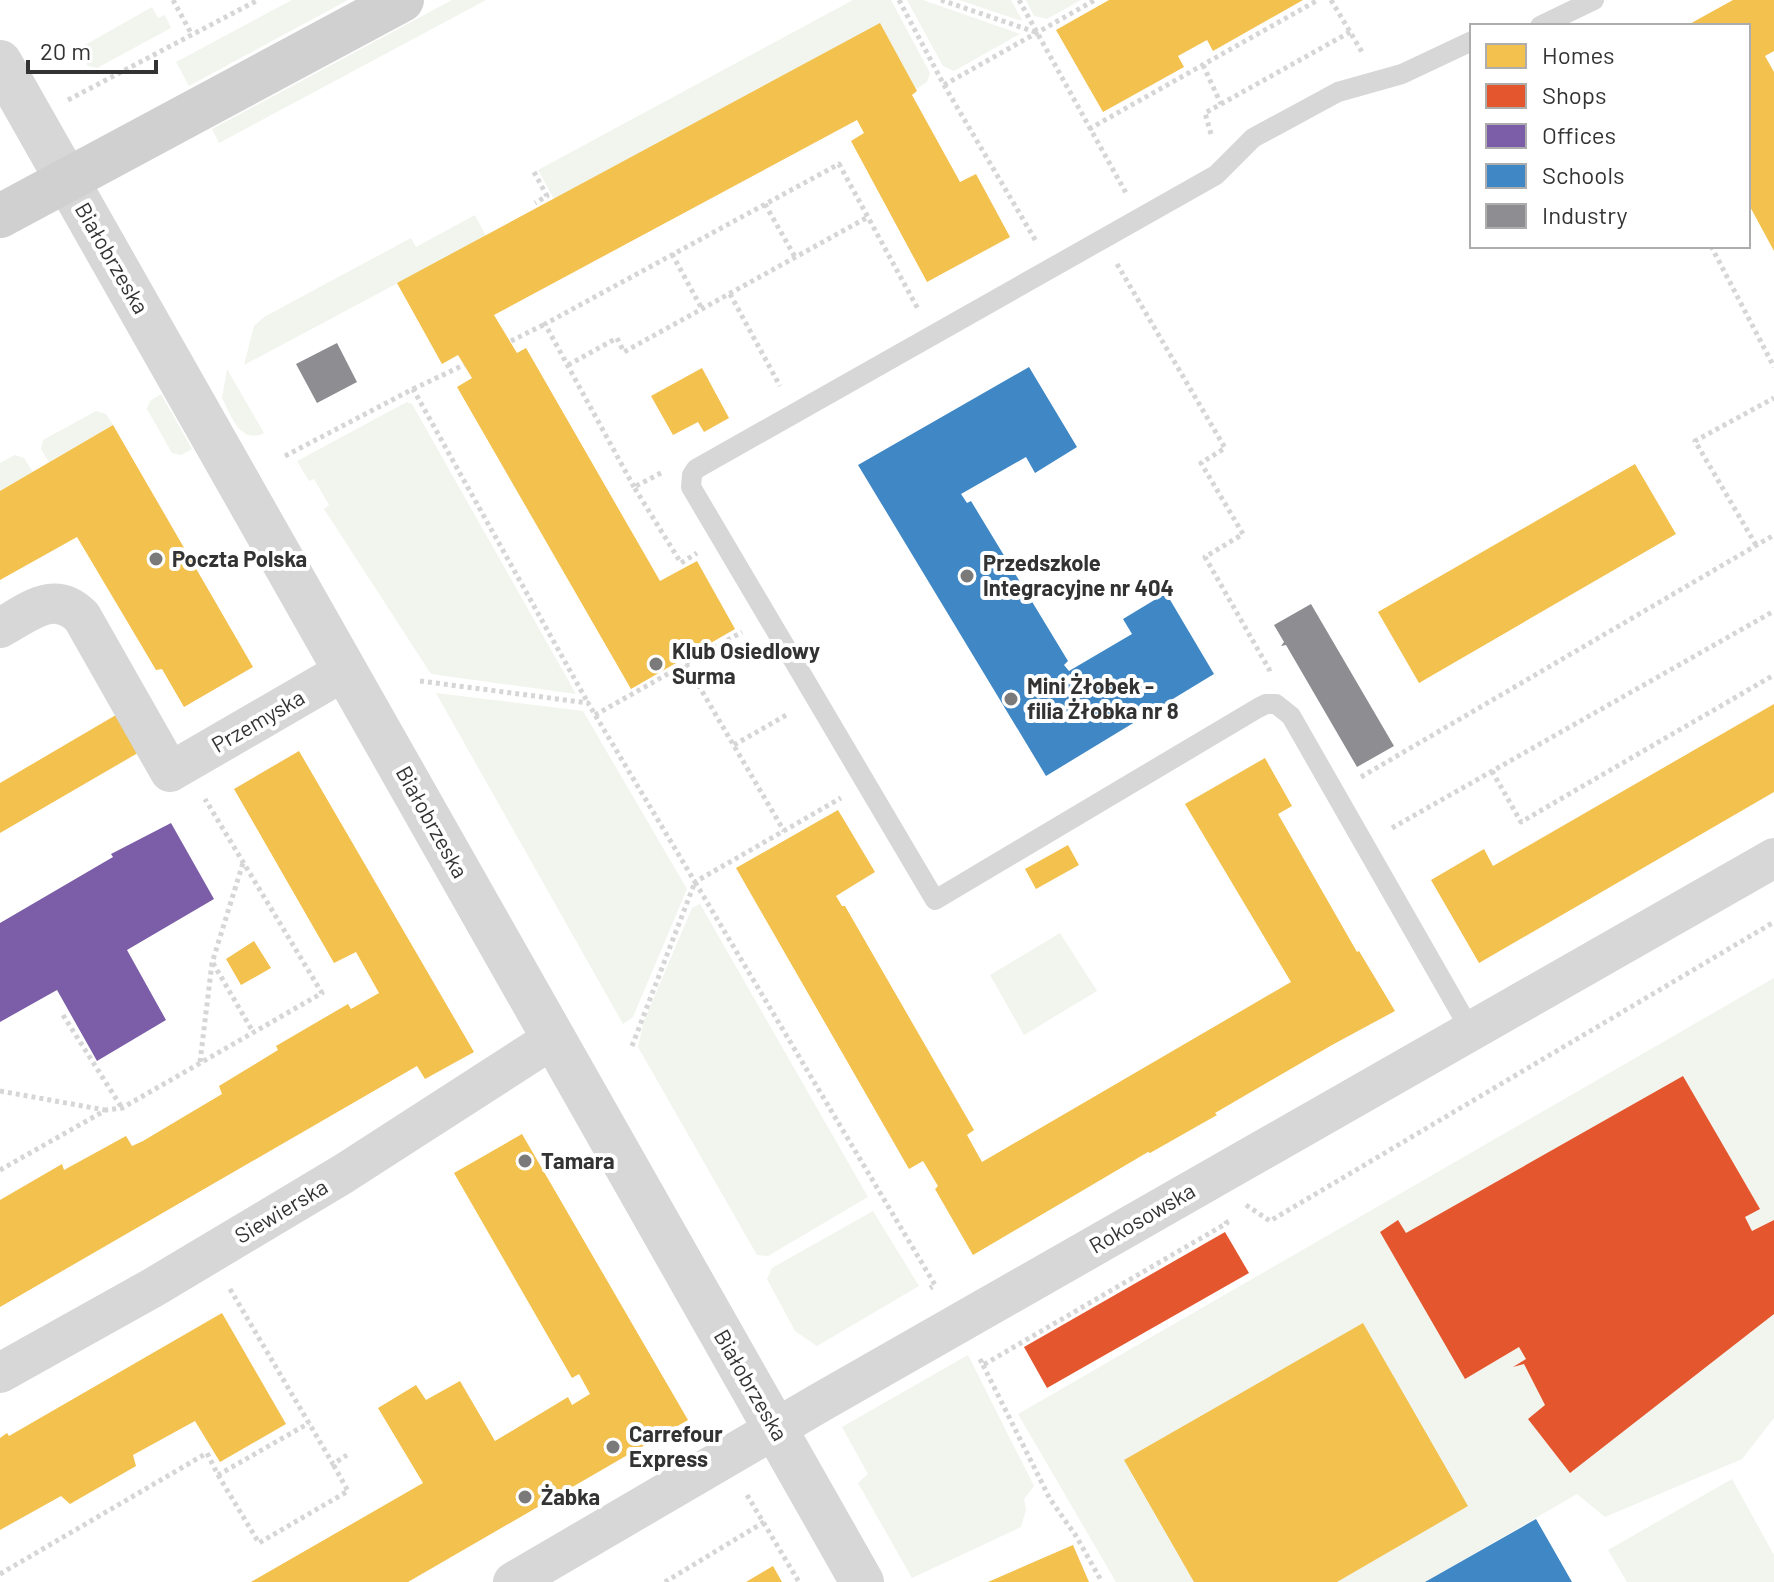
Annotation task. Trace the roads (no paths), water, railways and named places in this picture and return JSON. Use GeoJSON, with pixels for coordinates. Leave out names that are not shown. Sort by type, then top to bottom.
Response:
{"type":"FeatureCollection","features":[{"type":"Feature","properties":{"kind":"main road"},"geometry":{"type":"LineString","coordinates":[[0,216],[402,0]]}},
{"type":"Feature","properties":{"kind":"street","name":"Białobrzeska"},"geometry":{"type":"LineString","coordinates":[[0,62],[862,1582]]}},
{"type":"Feature","properties":{"kind":"street","name":"Przemyska"},"geometry":{"type":"LineString","coordinates":[[0,628],[40,606],[54,602],[72,607],[82,617],[170,772],[346,670]]}},
{"type":"Feature","properties":{"kind":"street","name":"Rokosowska"},"geometry":{"type":"LineString","coordinates":[[513,1582],[776,1428],[1774,858]]}},
{"type":"Feature","properties":{"kind":"street","name":"Siewierska"},"geometry":{"type":"LineString","coordinates":[[0,1373],[154,1287],[343,1174],[554,1038]]}},
{"type":"Feature","properties":{"kind":"lane"},"geometry":{"type":"LineString","coordinates":[[1544,24],[1594,0]]}},
{"type":"Feature","properties":{"kind":"lane"},"geometry":{"type":"LineString","coordinates":[[1470,42],[1402,74],[1338,92],[1253,138],[1216,175],[696,469],[691,487],[935,900],[1258,708],[1276,704],[1291,716],[1471,1031]]}},
{"type":"Feature","properties":{"kind":"place","name":"Poczta Polska"},"geometry":{"type":"Point","coordinates":[156,559]}},
{"type":"Feature","properties":{"kind":"place","name":"Przedszkole Integracyjne nr 404"},"geometry":{"type":"Point","coordinates":[967,576]}},
{"type":"Feature","properties":{"kind":"place","name":"Klub Osiedlowy Surma"},"geometry":{"type":"Point","coordinates":[656,664]}},
{"type":"Feature","properties":{"kind":"place","name":"Mini Żłobek - filia Żłobka nr 8"},"geometry":{"type":"Point","coordinates":[1011,699]}},
{"type":"Feature","properties":{"kind":"place","name":"Tamara"},"geometry":{"type":"Point","coordinates":[525,1161]}},
{"type":"Feature","properties":{"kind":"place","name":"Carrefour Express"},"geometry":{"type":"Point","coordinates":[613,1447]}},
{"type":"Feature","properties":{"kind":"place","name":"Żabka"},"geometry":{"type":"Point","coordinates":[525,1497]}}]}
